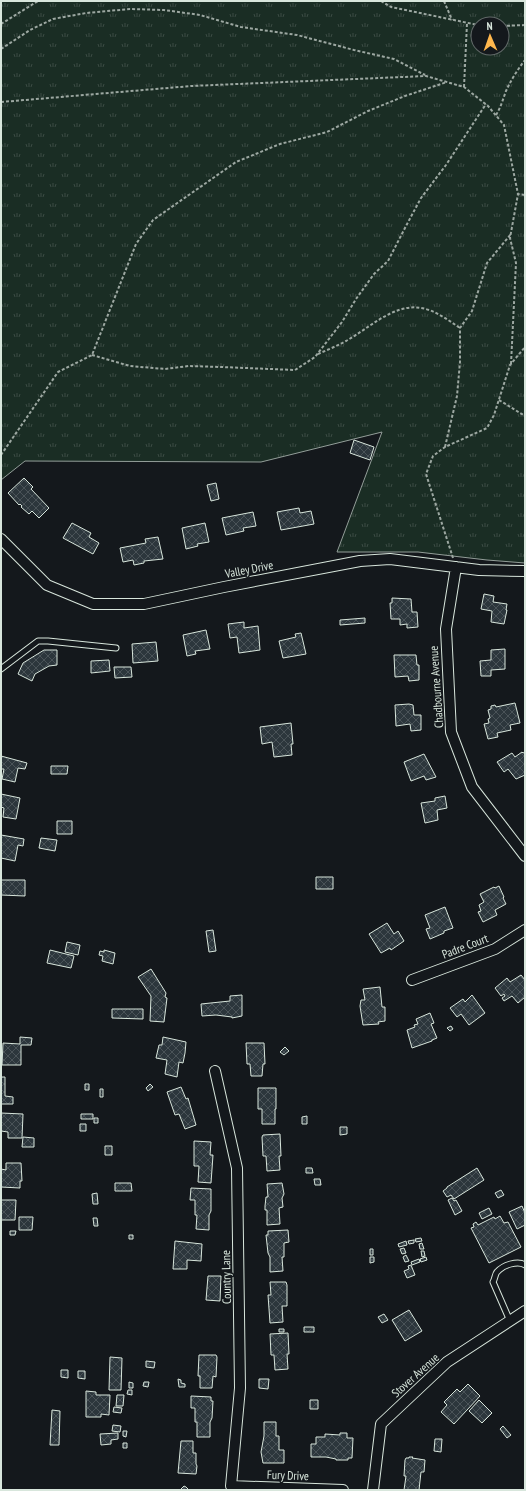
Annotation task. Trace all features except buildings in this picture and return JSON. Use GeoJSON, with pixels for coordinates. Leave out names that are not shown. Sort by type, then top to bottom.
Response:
{"type":"FeatureCollection","features":[{"type":"Feature","properties":{"kind":"street","name":"Valley Drive"},"geometry":{"type":"LineString","coordinates":[[2,543],[48,585],[93,604],[144,604],[360,561],[390,559],[479,570],[525,571]]}},
{"type":"Feature","properties":{"kind":"street","name":"Chadbourne Avenue"},"geometry":{"type":"LineString","coordinates":[[456,567],[446,629],[452,732],[472,786],[525,856]]}},
{"type":"Feature","properties":{"kind":"street","name":"Padre Court"},"geometry":{"type":"LineString","coordinates":[[412,980],[495,949],[525,930]]}},
{"type":"Feature","properties":{"kind":"street","name":"Country Lane"},"geometry":{"type":"LineString","coordinates":[[214,1071],[237,1168],[240,1388],[231,1486]]}},
{"type":"Feature","properties":{"kind":"street","name":"Stover Avenue"},"geometry":{"type":"LineString","coordinates":[[373,1490],[381,1424],[447,1362],[525,1311]]}},
{"type":"Feature","properties":{"kind":"street","name":"Fury Drive"},"geometry":{"type":"LineString","coordinates":[[231,1486],[343,1490]]}},
{"type":"Feature","properties":{"kind":"lane"},"geometry":{"type":"LineString","coordinates":[[1,669],[38,641],[116,648]]}},
{"type":"Feature","properties":{"kind":"lane"},"geometry":{"type":"LineString","coordinates":[[510,1321],[494,1282],[497,1272],[502,1268],[514,1262],[521,1262],[525,1265]]}},
{"type":"Feature","properties":{"kind":"path"},"geometry":{"type":"LineString","coordinates":[[1,24],[38,1]]}},
{"type":"Feature","properties":{"kind":"path"},"geometry":{"type":"LineString","coordinates":[[381,1],[391,7],[470,24]]}},
{"type":"Feature","properties":{"kind":"path"},"geometry":{"type":"LineString","coordinates":[[444,1],[452,20]]}},
{"type":"Feature","properties":{"kind":"path"},"geometry":{"type":"LineString","coordinates":[[1,49],[30,30],[53,19],[86,13],[130,9],[164,10],[200,15],[241,27],[297,35],[394,59],[426,76],[464,87],[486,104],[496,115],[504,125],[518,194],[510,238],[516,263],[510,365],[499,400],[486,428],[445,446],[433,456],[426,474],[456,567]]}},
{"type":"Feature","properties":{"kind":"path"},"geometry":{"type":"LineString","coordinates":[[464,87],[466,23]]}},
{"type":"Feature","properties":{"kind":"path"},"geometry":{"type":"LineString","coordinates":[[510,26],[525,25]]}},
{"type":"Feature","properties":{"kind":"path"},"geometry":{"type":"LineString","coordinates":[[496,115],[502,106],[507,90],[518,68],[525,60]]}},
{"type":"Feature","properties":{"kind":"path"},"geometry":{"type":"LineString","coordinates":[[1,102],[191,86],[426,76]]}},
{"type":"Feature","properties":{"kind":"path"},"geometry":{"type":"LineString","coordinates":[[1,455],[58,372],[92,355],[136,244],[153,220],[236,162],[280,144],[327,132],[368,111],[392,101],[447,82]]}},
{"type":"Feature","properties":{"kind":"path"},"geometry":{"type":"LineString","coordinates":[[316,355],[342,322],[374,274],[388,261],[421,198],[446,165],[486,104]]}},
{"type":"Feature","properties":{"kind":"path"},"geometry":{"type":"LineString","coordinates":[[518,194],[525,195]]}},
{"type":"Feature","properties":{"kind":"path"},"geometry":{"type":"LineString","coordinates":[[445,446],[457,396],[460,362],[460,328],[472,311],[487,263],[511,234]]}},
{"type":"Feature","properties":{"kind":"path"},"geometry":{"type":"LineString","coordinates":[[92,355],[130,366],[165,369],[197,366],[295,370],[316,355],[346,342],[393,312],[406,308],[421,308],[435,312],[460,328]]}},
{"type":"Feature","properties":{"kind":"path"},"geometry":{"type":"LineString","coordinates":[[510,365],[525,347]]}},
{"type":"Feature","properties":{"kind":"path"},"geometry":{"type":"LineString","coordinates":[[499,400],[525,416]]}},
{"type":"Feature","properties":{"kind":"green space"},"geometry":{"type":"Polygon","coordinates":[[[1,1],[525,1],[525,563],[418,552],[337,552],[382,432],[261,462],[25,461],[1,480],[1,1]]]}}]}
